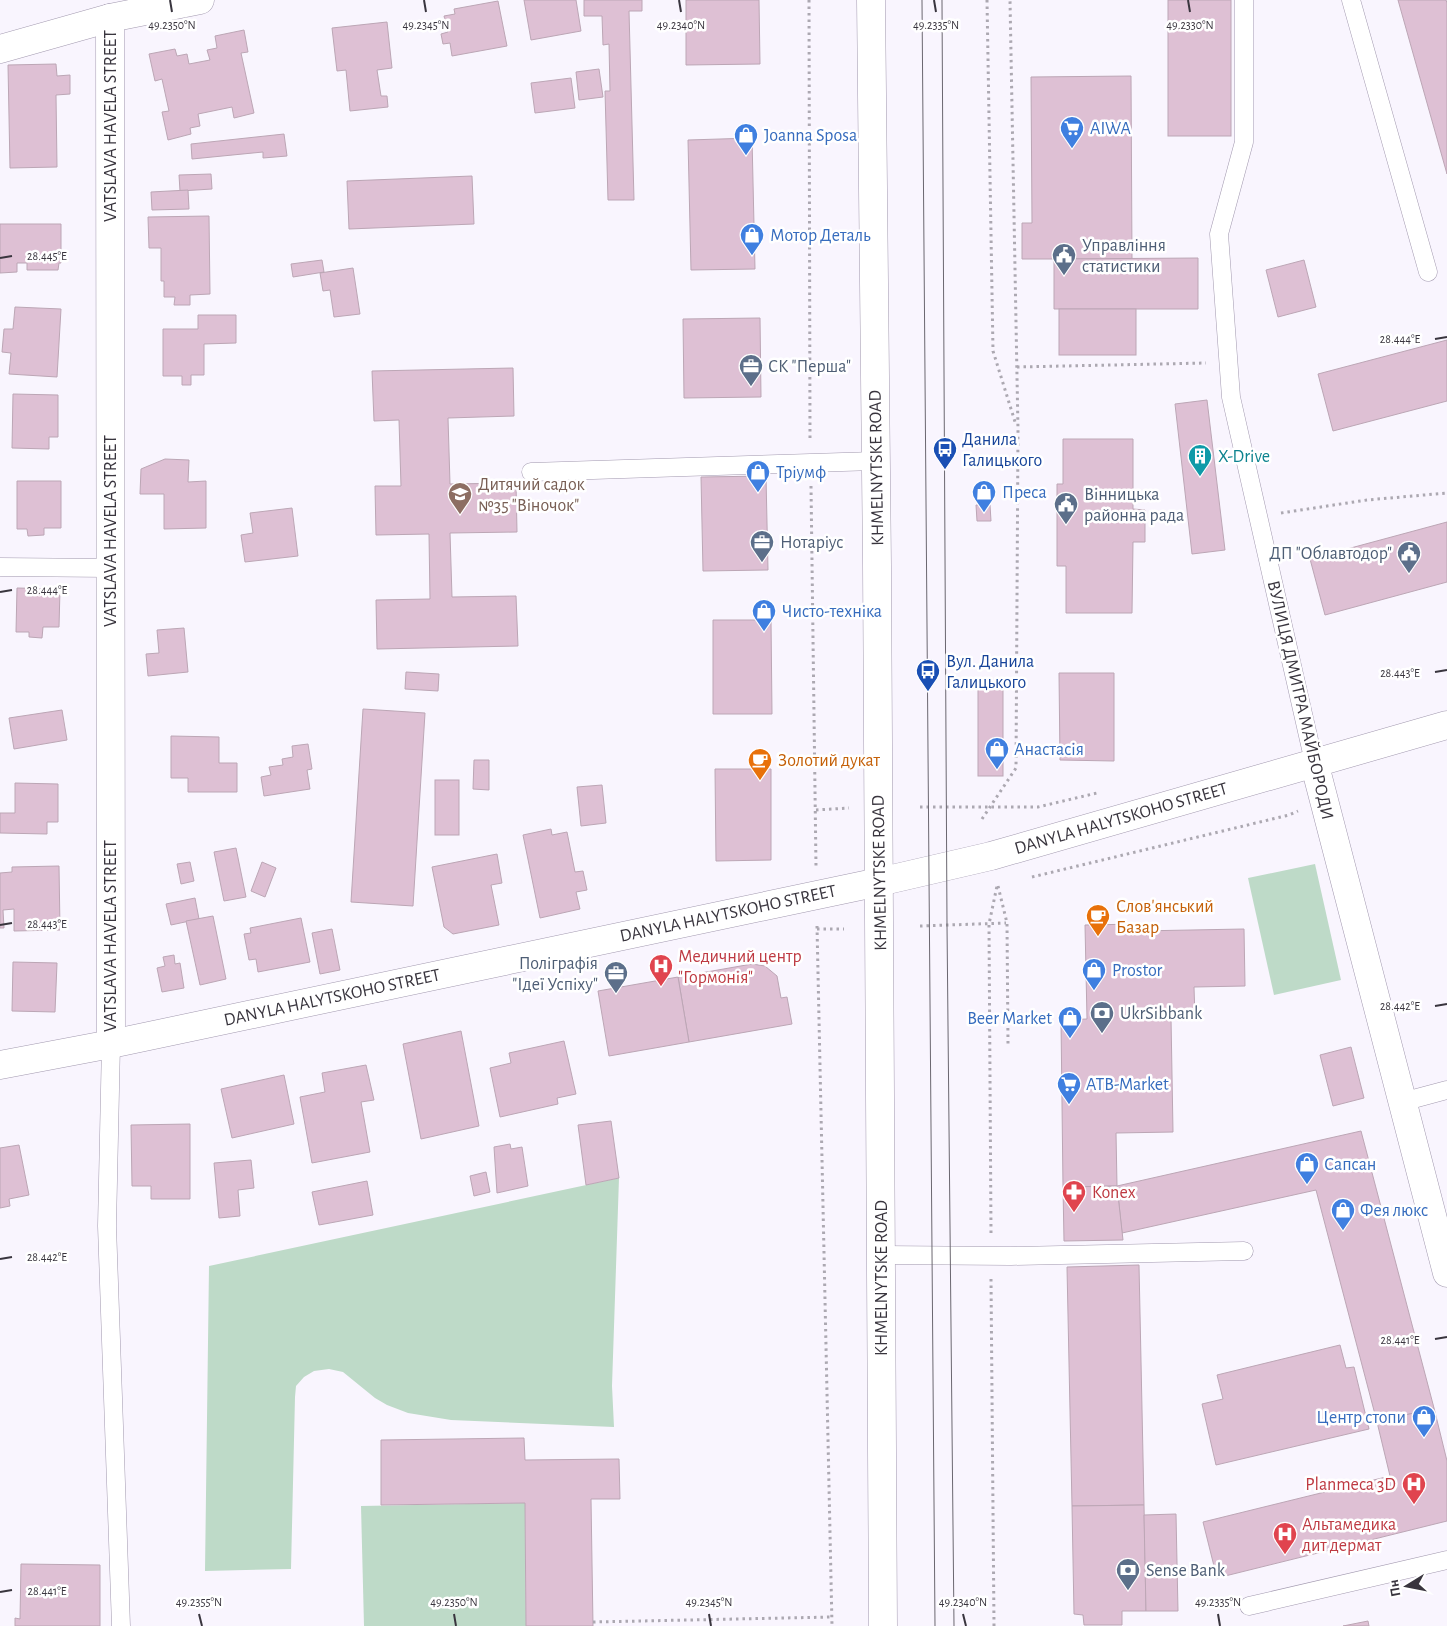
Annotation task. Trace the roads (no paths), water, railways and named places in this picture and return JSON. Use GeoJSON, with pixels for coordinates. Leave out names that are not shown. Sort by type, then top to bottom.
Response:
{"type":"FeatureCollection","features":[{"type":"Feature","properties":{"kind":"street"},"geometry":{"type":"LineString","coordinates":[[0,49],[110,18],[200,0]]}},
{"type":"Feature","properties":{"kind":"street","name":"KHMELNYTSKE ROAD"},"geometry":{"type":"LineString","coordinates":[[871,0],[883,1626]]}},
{"type":"Feature","properties":{"kind":"street","name":"VATSLAVA HAVELA STREET"},"geometry":{"type":"LineString","coordinates":[[110,18],[110,1044]]}},
{"type":"Feature","properties":{"kind":"street","name":"DANYLA HALYTSKOHO STREET"},"geometry":{"type":"LineString","coordinates":[[0,1065],[110,1044],[879,882],[991,856],[1314,762],[1447,726]]}},
{"type":"Feature","properties":{"kind":"street","name":"ВУЛИЦЯ ДМИТРА МАЙБОРОДИ"},"geometry":{"type":"LineString","coordinates":[[1314,762],[1447,1273]]}},
{"type":"Feature","properties":{"kind":"lane","name":"ВУЛИЦЯ ДМИТРА МАЙБОРОДИ"},"geometry":{"type":"LineString","coordinates":[[1244,0],[1244,142],[1219,234],[1231,397],[1314,762]]}},
{"type":"Feature","properties":{"kind":"lane"},"geometry":{"type":"LineString","coordinates":[[1351,0],[1428,272]]}},
{"type":"Feature","properties":{"kind":"lane"},"geometry":{"type":"LineString","coordinates":[[531,472],[875,461]]}},
{"type":"Feature","properties":{"kind":"lane"},"geometry":{"type":"LineString","coordinates":[[0,567],[110,568]]}},
{"type":"Feature","properties":{"kind":"lane"},"geometry":{"type":"LineString","coordinates":[[110,1044],[107,1226],[120,1626]]}},
{"type":"Feature","properties":{"kind":"lane"},"geometry":{"type":"LineString","coordinates":[[1402,1102],[1447,1090]]}},
{"type":"Feature","properties":{"kind":"lane"},"geometry":{"type":"LineString","coordinates":[[881,1255],[1011,1256],[1244,1251]]}},
{"type":"Feature","properties":{"kind":"lane"},"geometry":{"type":"LineString","coordinates":[[1249,1606],[1447,1560]]}},
{"type":"Feature","properties":{"kind":"tram line"},"geometry":{"type":"LineString","coordinates":[[922,0],[935,1626]]}},
{"type":"Feature","properties":{"kind":"tram line"},"geometry":{"type":"LineString","coordinates":[[942,0],[947,925],[954,1626]]}},
{"type":"Feature","properties":{"kind":"place","name":"AIWA"},"geometry":{"type":"Point","coordinates":[1072,149]}},
{"type":"Feature","properties":{"kind":"place","name":"Joanna Sposa"},"geometry":{"type":"Point","coordinates":[746,156]}},
{"type":"Feature","properties":{"kind":"place","name":"Мотор Деталь"},"geometry":{"type":"Point","coordinates":[752,256]}},
{"type":"Feature","properties":{"kind":"place","name":"Управління статистики"},"geometry":{"type":"Point","coordinates":[1064,276]}},
{"type":"Feature","properties":{"kind":"place","name":"СК \"Перша\""},"geometry":{"type":"Point","coordinates":[751,387]}},
{"type":"Feature","properties":{"kind":"place","name":"Данила Галицького"},"geometry":{"type":"Point","coordinates":[945,470]}},
{"type":"Feature","properties":{"kind":"place","name":"X-Drive"},"geometry":{"type":"Point","coordinates":[1200,477]}},
{"type":"Feature","properties":{"kind":"place","name":"Тріумф"},"geometry":{"type":"Point","coordinates":[758,493]}},
{"type":"Feature","properties":{"kind":"place","name":"Преса"},"geometry":{"type":"Point","coordinates":[984,513]}},
{"type":"Feature","properties":{"kind":"place","name":"Дитячий садок №35 \"Віночок\""},"geometry":{"type":"Point","coordinates":[460,515]}},
{"type":"Feature","properties":{"kind":"place","name":"Вінницька районна рада"},"geometry":{"type":"Point","coordinates":[1066,525]}},
{"type":"Feature","properties":{"kind":"place","name":"Нотаріус"},"geometry":{"type":"Point","coordinates":[762,563]}},
{"type":"Feature","properties":{"kind":"place","name":"ДП \"Облавтодор\""},"geometry":{"type":"Point","coordinates":[1409,574]}},
{"type":"Feature","properties":{"kind":"place","name":"Чисто-техніка"},"geometry":{"type":"Point","coordinates":[764,632]}},
{"type":"Feature","properties":{"kind":"place","name":"Вул. Данила Галицького"},"geometry":{"type":"Point","coordinates":[928,692]}},
{"type":"Feature","properties":{"kind":"place","name":"Анастасія"},"geometry":{"type":"Point","coordinates":[997,770]}},
{"type":"Feature","properties":{"kind":"place","name":"Золотий дукат"},"geometry":{"type":"Point","coordinates":[760,781]}},
{"type":"Feature","properties":{"kind":"place","name":"Слов'янський Базар"},"geometry":{"type":"Point","coordinates":[1098,937]}},
{"type":"Feature","properties":{"kind":"place","name":"Медичний центр \"Гормонія\""},"geometry":{"type":"Point","coordinates":[661,987]}},
{"type":"Feature","properties":{"kind":"place","name":"Prostor"},"geometry":{"type":"Point","coordinates":[1094,991]}},
{"type":"Feature","properties":{"kind":"place","name":"Поліграфія \"Ідеї Успіху\""},"geometry":{"type":"Point","coordinates":[616,994]}},
{"type":"Feature","properties":{"kind":"place","name":"UkrSibbank"},"geometry":{"type":"Point","coordinates":[1102,1034]}},
{"type":"Feature","properties":{"kind":"place","name":"Beer Market"},"geometry":{"type":"Point","coordinates":[1070,1039]}},
{"type":"Feature","properties":{"kind":"place","name":"ATB-Market"},"geometry":{"type":"Point","coordinates":[1069,1105]}},
{"type":"Feature","properties":{"kind":"place","name":"Сапсан"},"geometry":{"type":"Point","coordinates":[1307,1185]}},
{"type":"Feature","properties":{"kind":"place","name":"Konex"},"geometry":{"type":"Point","coordinates":[1074,1213]}},
{"type":"Feature","properties":{"kind":"place","name":"Фея люкс"},"geometry":{"type":"Point","coordinates":[1343,1231]}},
{"type":"Feature","properties":{"kind":"place","name":"Центр стопи"},"geometry":{"type":"Point","coordinates":[1424,1438]}},
{"type":"Feature","properties":{"kind":"place","name":"Planmeca 3D"},"geometry":{"type":"Point","coordinates":[1414,1505]}},
{"type":"Feature","properties":{"kind":"place","name":"Альтамедика дит дермат"},"geometry":{"type":"Point","coordinates":[1285,1555]}},
{"type":"Feature","properties":{"kind":"place","name":"Sense Bank"},"geometry":{"type":"Point","coordinates":[1128,1591]}}]}
